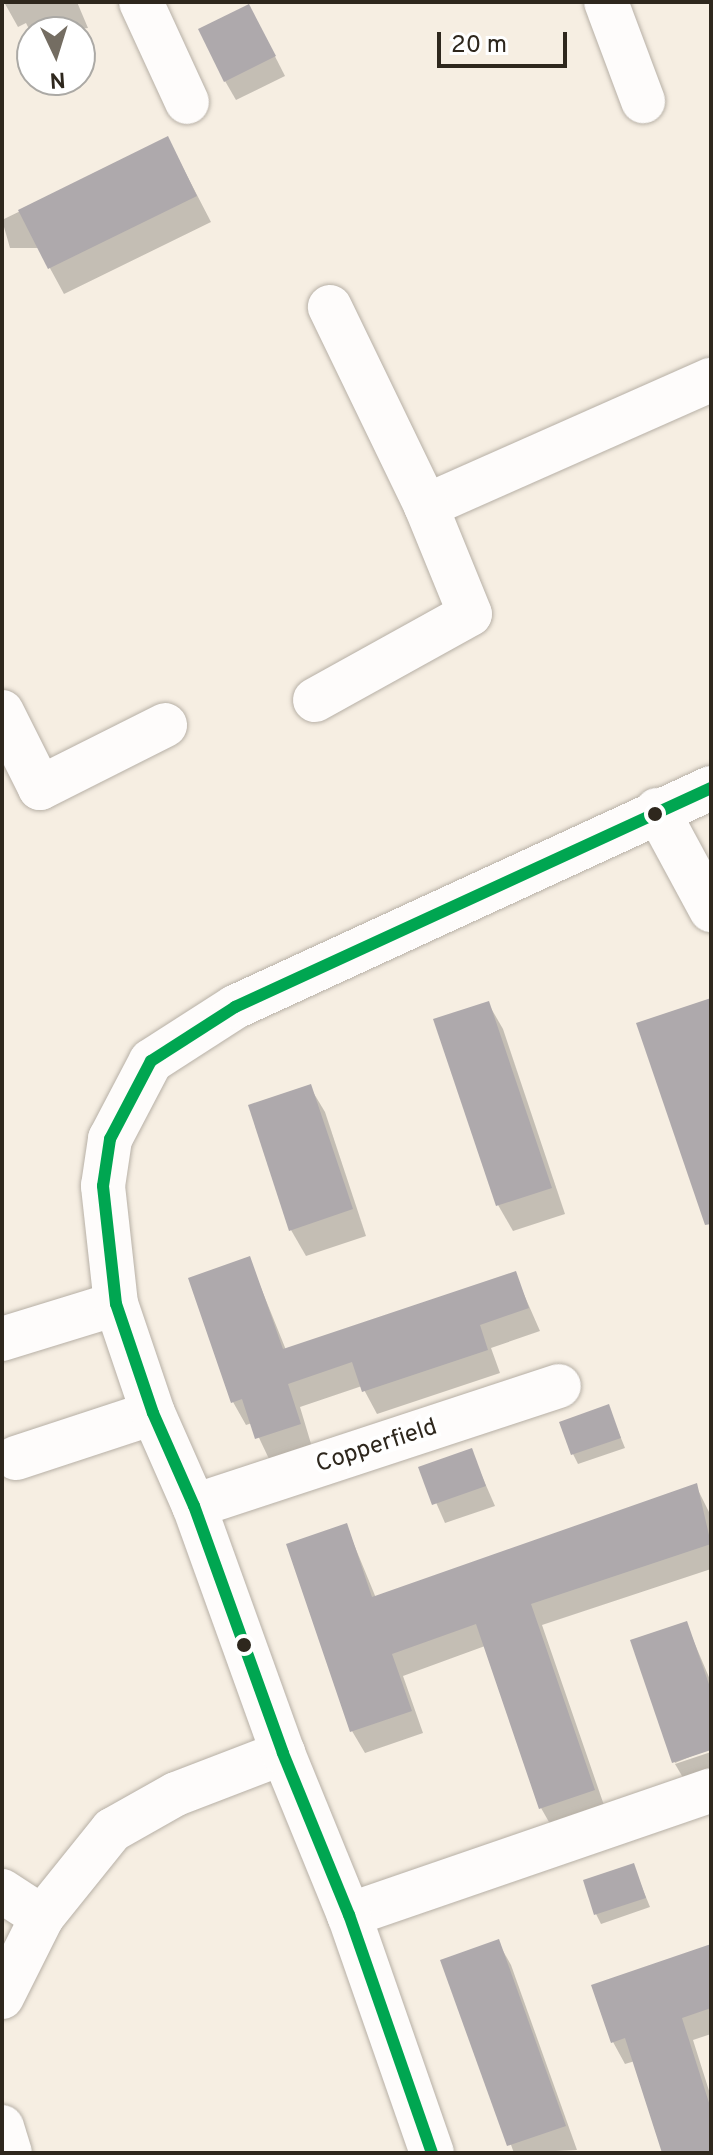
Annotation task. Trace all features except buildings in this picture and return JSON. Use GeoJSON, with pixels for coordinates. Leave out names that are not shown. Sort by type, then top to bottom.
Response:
{"type":"FeatureCollection","features":[{"type":"Feature","properties":{"kind":"street"},"geometry":{"type":"LineString","coordinates":[[606,2],[643,101]]}},
{"type":"Feature","properties":{"kind":"street"},"geometry":{"type":"LineString","coordinates":[[143,3],[187,102]]}},
{"type":"Feature","properties":{"kind":"street"},"geometry":{"type":"LineString","coordinates":[[315,700],[470,614],[426,506],[330,307]]}},
{"type":"Feature","properties":{"kind":"street"},"geometry":{"type":"LineString","coordinates":[[426,506],[711,380]]}},
{"type":"Feature","properties":{"kind":"street"},"geometry":{"type":"LineString","coordinates":[[2,712],[40,788],[165,725]]}},
{"type":"Feature","properties":{"kind":"street"},"geometry":{"type":"LineString","coordinates":[[432,2153],[349,1915],[283,1753],[194,1506],[153,1413],[116,1304],[103,1186],[110,1139],[151,1061],[235,1007],[657,810],[711,788]]}},
{"type":"Feature","properties":{"kind":"street"},"geometry":{"type":"LineString","coordinates":[[657,810],[711,910]]}},
{"type":"Feature","properties":{"kind":"street"},"geometry":{"type":"LineString","coordinates":[[2,1339],[116,1304]]}},
{"type":"Feature","properties":{"kind":"street","name":"Copperfield"},"geometry":{"type":"LineString","coordinates":[[194,1506],[559,1386]]}},
{"type":"Feature","properties":{"kind":"street"},"geometry":{"type":"LineString","coordinates":[[16,1458],[153,1413]]}},
{"type":"Feature","properties":{"kind":"street"},"geometry":{"type":"LineString","coordinates":[[2,1997],[42,1917],[112,1830],[176,1794],[283,1753]]}},
{"type":"Feature","properties":{"kind":"street"},"geometry":{"type":"LineString","coordinates":[[349,1915],[711,1790]]}},
{"type":"Feature","properties":{"kind":"street"},"geometry":{"type":"LineString","coordinates":[[2,1891],[42,1917]]}},
{"type":"Feature","properties":{"kind":"street"},"geometry":{"type":"LineString","coordinates":[[2,2127],[10,2153]]}},
{"type":"Feature","properties":{"kind":"transit line"},"geometry":{"type":"LineString","coordinates":[[432,2153],[349,1915],[283,1753],[194,1506],[153,1413],[116,1304],[103,1186],[110,1139],[151,1061],[235,1007],[711,788]]}}]}
